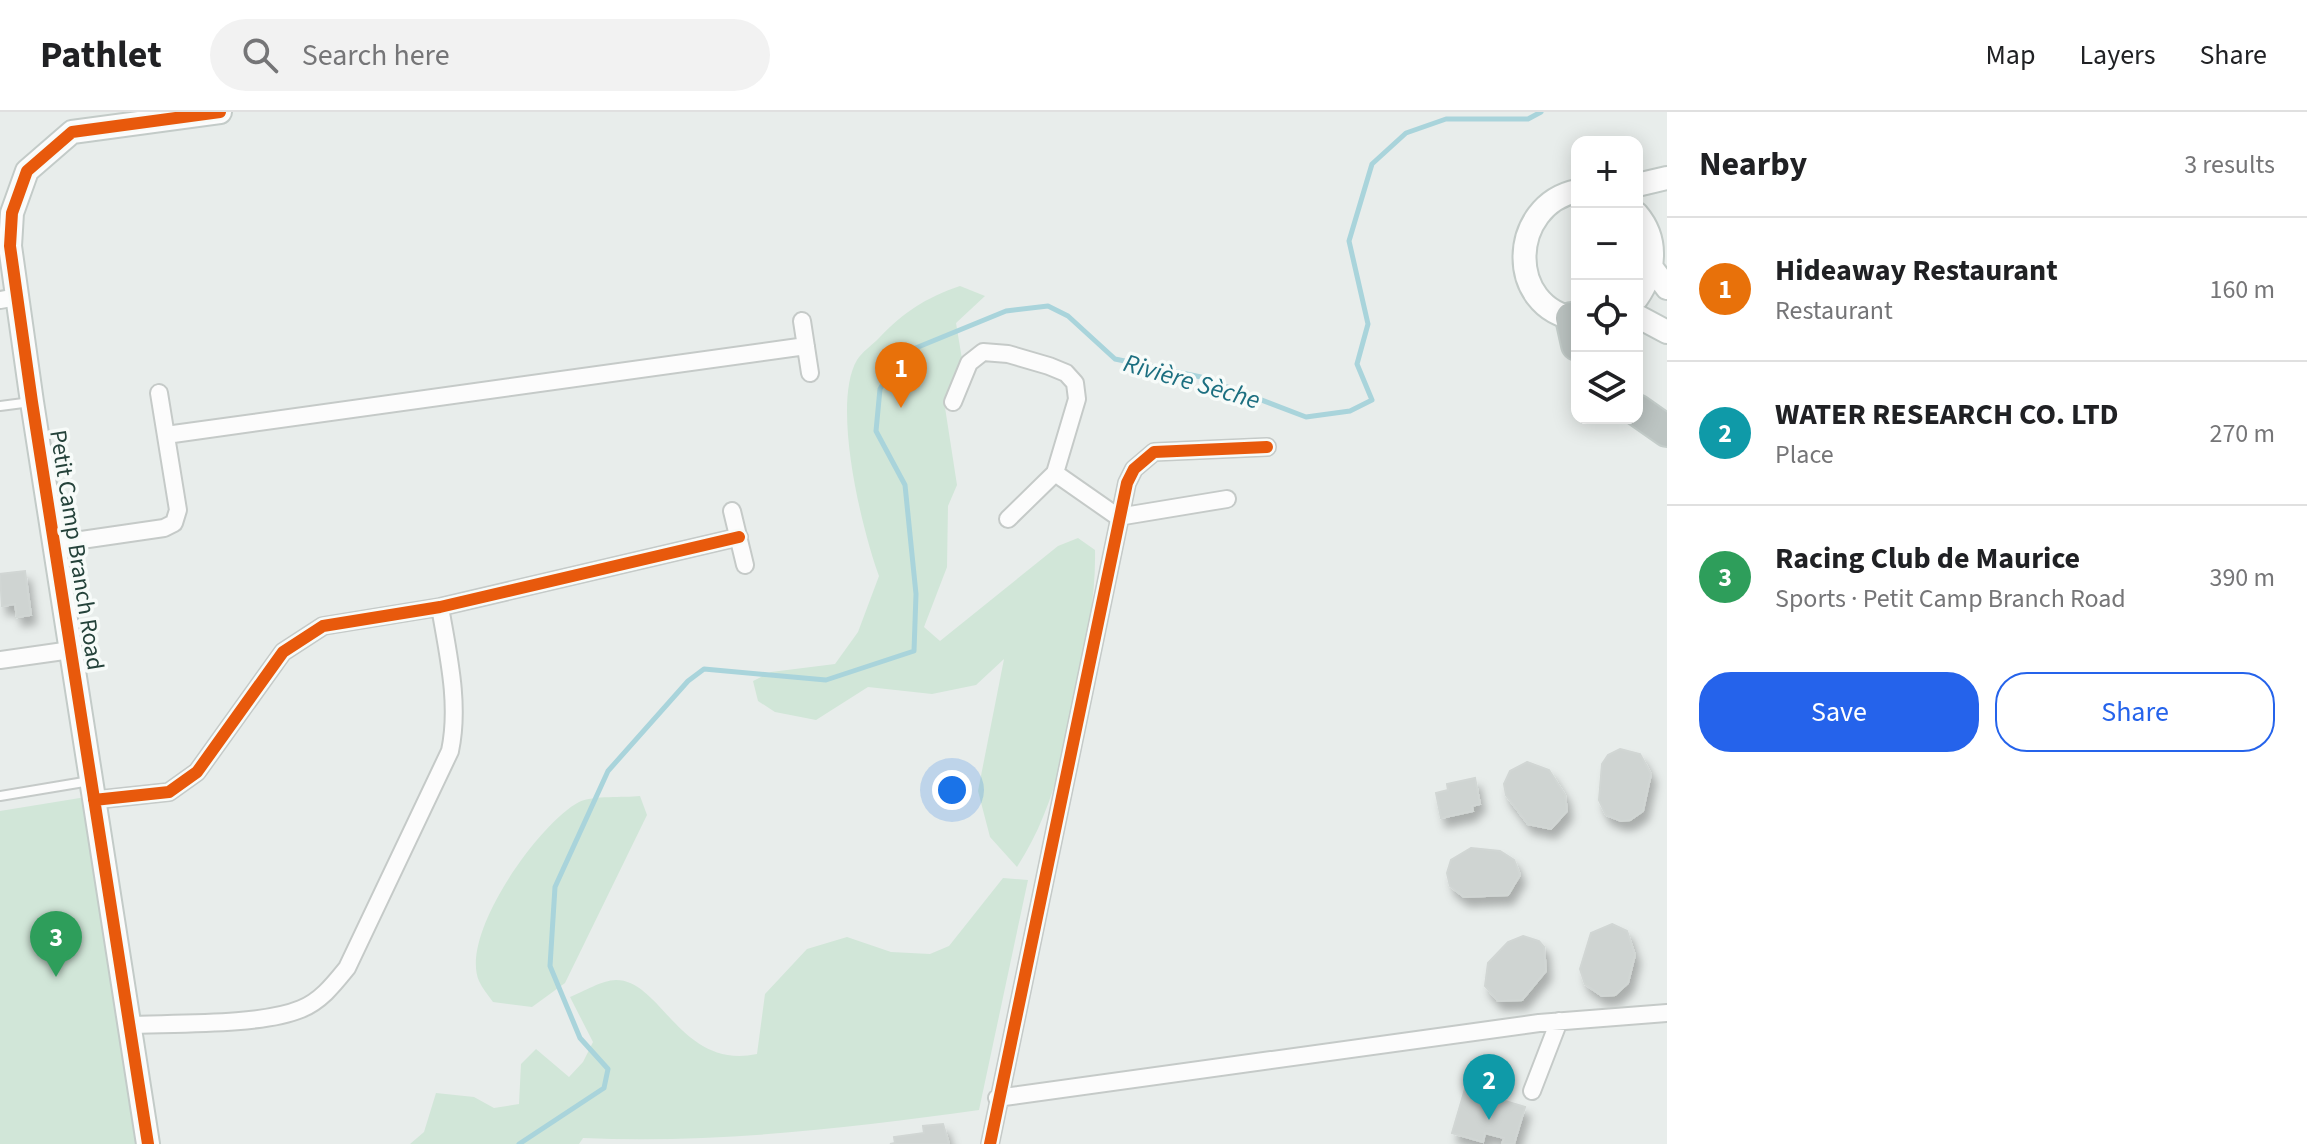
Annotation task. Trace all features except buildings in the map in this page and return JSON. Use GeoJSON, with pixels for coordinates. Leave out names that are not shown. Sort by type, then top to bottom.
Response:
{"type":"FeatureCollection","features":[{"type":"Feature","properties":{"kind":"highway"},"geometry":{"type":"LineString","coordinates":[[1643,414],[1667,431]]}},
{"type":"Feature","properties":{"kind":"street","name":"Petit Camp Branch Road"},"geometry":{"type":"LineString","coordinates":[[148,1144],[32,402],[8,298],[12,213],[27,171],[72,132],[220,112]]}},
{"type":"Feature","properties":{"kind":"street"},"geometry":{"type":"LineString","coordinates":[[1643,184],[1667,178]]}},
{"type":"Feature","properties":{"kind":"street"},"geometry":{"type":"LineString","coordinates":[[1571,192],[1544,206],[1530,225],[1523,247],[1524,270],[1534,291],[1571,324]]}},
{"type":"Feature","properties":{"kind":"street"},"geometry":{"type":"LineString","coordinates":[[1643,221],[1652,245],[1652,268],[1643,286]]}},
{"type":"Feature","properties":{"kind":"street"},"geometry":{"type":"LineString","coordinates":[[1652,268],[1667,288]]}},
{"type":"Feature","properties":{"kind":"street"},"geometry":{"type":"LineString","coordinates":[[1643,319],[1667,332]]}},
{"type":"Feature","properties":{"kind":"street"},"geometry":{"type":"LineString","coordinates":[[802,321],[810,373]]}},
{"type":"Feature","properties":{"kind":"street"},"geometry":{"type":"LineString","coordinates":[[166,435],[806,346]]}},
{"type":"Feature","properties":{"kind":"street"},"geometry":{"type":"LineString","coordinates":[[953,402],[969,363],[983,352],[1008,354],[1066,373],[1075,383],[1077,399],[1055,473],[1008,519]]}},
{"type":"Feature","properties":{"kind":"street"},"geometry":{"type":"LineString","coordinates":[[54,544],[164,528],[174,523],[178,510],[159,393]]}},
{"type":"Feature","properties":{"kind":"street"},"geometry":{"type":"LineString","coordinates":[[990,1144],[1118,517],[1134,469],[1154,452],[1267,447]]}},
{"type":"Feature","properties":{"kind":"street"},"geometry":{"type":"LineString","coordinates":[[1055,473],[1118,517],[1227,499]]}},
{"type":"Feature","properties":{"kind":"street"},"geometry":{"type":"LineString","coordinates":[[732,511],[745,565]]}},
{"type":"Feature","properties":{"kind":"street"},"geometry":{"type":"LineString","coordinates":[[92,790],[169,792],[197,772],[275,660],[290,645],[311,632],[339,621],[440,607],[739,537]]}},
{"type":"Feature","properties":{"kind":"street"},"geometry":{"type":"LineString","coordinates":[[127,1025],[236,1021],[300,1009],[326,994],[347,968],[450,751],[454,722],[452,686],[440,607]]}},
{"type":"Feature","properties":{"kind":"street"},"geometry":{"type":"LineString","coordinates":[[0,660],[71,650]]}},
{"type":"Feature","properties":{"kind":"street"},"geometry":{"type":"LineString","coordinates":[[997,1098],[1559,1021],[1667,1013]]}},
{"type":"Feature","properties":{"kind":"street"},"geometry":{"type":"LineString","coordinates":[[1532,1091],[1559,1021]]}},
{"type":"Feature","properties":{"kind":"lane"},"geometry":{"type":"LineString","coordinates":[[0,406],[32,402]]}},
{"type":"Feature","properties":{"kind":"lane"},"geometry":{"type":"LineString","coordinates":[[0,796],[92,790]]}},
{"type":"Feature","properties":{"kind":"green space"},"geometry":{"type":"Polygon","coordinates":[[[960,286],[985,296],[956,323],[963,365],[944,401],[957,485],[948,506],[947,567],[924,627],[940,641],[1058,546],[1078,538],[1095,550],[1090,617],[1063,755],[1040,823],[1017,867],[990,837],[978,791],[1004,659],[976,685],[932,694],[868,687],[816,720],[775,712],[758,701],[753,681],[771,672],[835,664],[858,632],[879,576],[852,467],[847,406],[850,380],[859,357],[897,321],[926,301],[960,286]]]}},
{"type":"Feature","properties":{"kind":"green space"},"geometry":{"type":"Polygon","coordinates":[[[640,796],[647,815],[565,983],[532,1007],[493,1002],[479,981],[476,961],[491,910],[506,882],[544,832],[579,802],[640,796]]]}},
{"type":"Feature","properties":{"kind":"green space"},"geometry":{"type":"Polygon","coordinates":[[[86,797],[136,1144],[0,1144],[0,811],[86,797]]]}},
{"type":"Feature","properties":{"kind":"green space"},"geometry":{"type":"Polygon","coordinates":[[[1003,878],[1028,880],[979,1110],[732,1137],[583,1138],[579,1144],[410,1144],[424,1132],[436,1093],[474,1097],[494,1108],[519,1104],[521,1064],[536,1049],[569,1077],[583,1062],[593,1042],[570,997],[605,982],[616,980],[632,984],[647,994],[691,1038],[709,1049],[731,1055],[757,1054],[765,994],[807,949],[847,937],[891,952],[930,954],[949,946],[1003,878]]]}},
{"type":"Feature","properties":{"kind":"waterway","name":"Rivière Sèche"},"geometry":{"type":"LineString","coordinates":[[519,1144],[604,1088],[608,1069],[580,1038],[550,966],[555,887],[608,771],[688,681],[704,669],[826,680],[914,651],[916,594],[905,485],[876,431],[880,389],[901,354],[1006,311],[1048,306],[1068,316],[1115,359],[1201,377],[1306,417],[1350,411],[1372,400],[1357,364],[1368,324],[1349,241],[1372,164],[1406,133],[1446,119],[1528,119],[1541,112]]}},
{"type":"Feature","properties":{"kind":"cycle path"},"geometry":{"type":"LineString","coordinates":[[148,1144],[32,402],[10,246],[12,213],[27,171],[72,132],[220,112]]}},
{"type":"Feature","properties":{"kind":"cycle path"},"geometry":{"type":"LineString","coordinates":[[990,1144],[1127,483],[1134,469],[1154,452],[1267,447]]}},
{"type":"Feature","properties":{"kind":"cycle path"},"geometry":{"type":"LineString","coordinates":[[94,800],[169,792],[197,772],[283,652],[323,626],[440,607],[739,537]]}},
{"type":"Feature","properties":{"kind":"place","name":"Hideaway Restaurant"},"geometry":{"type":"Point","coordinates":[901,408]}},
{"type":"Feature","properties":{"kind":"place","name":"Racing Club de Maurice"},"geometry":{"type":"Point","coordinates":[56,977]}},
{"type":"Feature","properties":{"kind":"place","name":"WATER RESEARCH CO. LTD"},"geometry":{"type":"Point","coordinates":[1489,1120]}}]}
